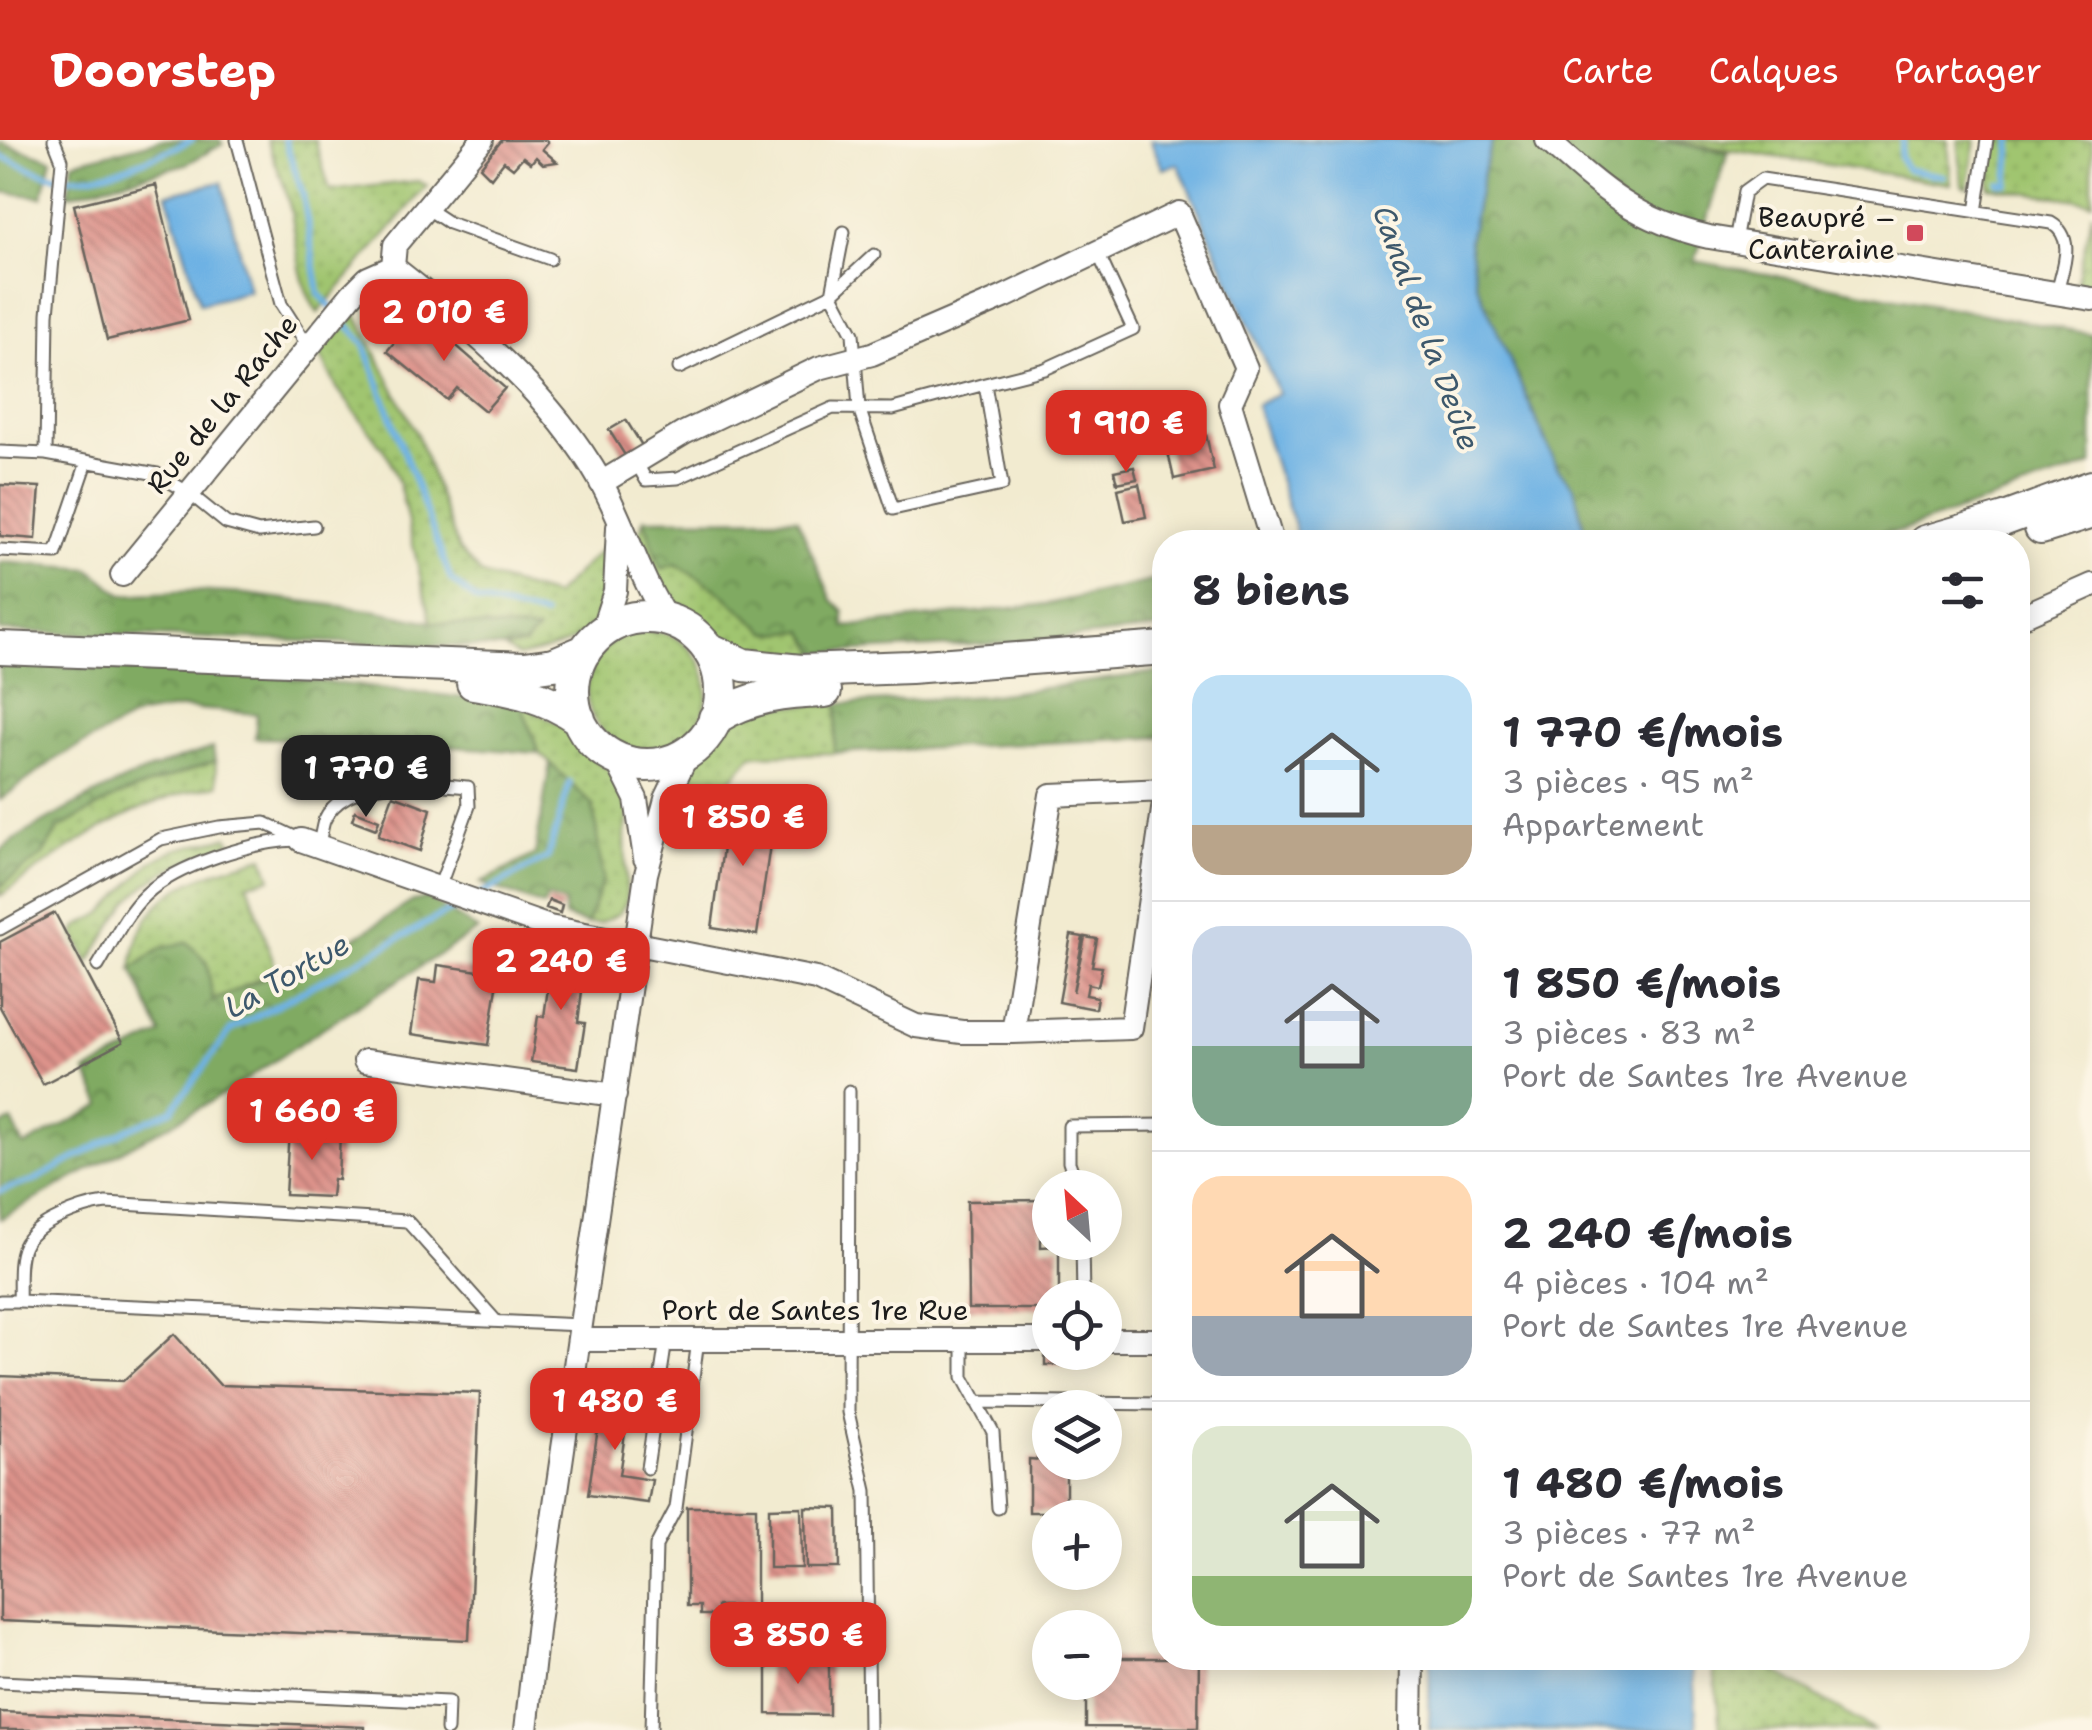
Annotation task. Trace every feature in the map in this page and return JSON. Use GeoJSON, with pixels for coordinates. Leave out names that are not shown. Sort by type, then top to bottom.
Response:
{"type":"FeatureCollection","features":[{"type":"Feature","properties":{"kind":"main road"},"geometry":{"type":"LineString","coordinates":[[1967,530],[2092,487]]}},
{"type":"Feature","properties":{"kind":"main road"},"geometry":{"type":"LineString","coordinates":[[2024,530],[2092,512]]}},
{"type":"Feature","properties":{"kind":"main road"},"geometry":{"type":"LineString","coordinates":[[0,648],[525,668],[554,664],[633,619],[668,621],[694,634],[707,648],[719,677],[720,698],[705,736],[690,751],[653,764],[634,764],[615,757],[594,742],[579,719],[573,684],[593,642]]}},
{"type":"Feature","properties":{"kind":"main road"},"geometry":{"type":"LineString","coordinates":[[707,648],[744,665],[802,671],[1152,649]]}},
{"type":"Feature","properties":{"kind":"main road"},"geometry":{"type":"LineString","coordinates":[[715,718],[747,701],[778,694],[991,682],[1152,658]]}},
{"type":"Feature","properties":{"kind":"main road"},"geometry":{"type":"LineString","coordinates":[[295,660],[507,688],[552,702],[579,719]]}},
{"type":"Feature","properties":{"kind":"street"},"geometry":{"type":"LineString","coordinates":[[482,140],[395,245],[392,267],[539,395],[569,433],[607,494],[652,595],[668,621]]}},
{"type":"Feature","properties":{"kind":"street"},"geometry":{"type":"LineString","coordinates":[[1547,140],[1613,197],[1672,228],[2092,299]]}},
{"type":"Feature","properties":{"kind":"street"},"geometry":{"type":"LineString","coordinates":[[607,494],[636,462],[684,433],[818,368],[872,354],[1004,297],[1179,213],[1246,368],[1230,404],[1268,530]]}},
{"type":"Feature","properties":{"kind":"street","name":"Rue de la Rache"},"geometry":{"type":"LineString","coordinates":[[122,575],[352,294],[368,278],[392,267]]}},
{"type":"Feature","properties":{"kind":"street"},"geometry":{"type":"LineString","coordinates":[[593,642],[615,591],[619,555],[619,535],[607,494]]}},
{"type":"Feature","properties":{"kind":"street"},"geometry":{"type":"LineString","coordinates":[[2030,613],[2092,585]]}},
{"type":"Feature","properties":{"kind":"street"},"geometry":{"type":"LineString","coordinates":[[526,1730],[646,874],[666,799],[690,751]]}},
{"type":"Feature","properties":{"kind":"street"},"geometry":{"type":"LineString","coordinates":[[615,757],[636,799],[646,874]]}},
{"type":"Feature","properties":{"kind":"street"},"geometry":{"type":"LineString","coordinates":[[1013,1032],[1051,794],[1152,793]]}},
{"type":"Feature","properties":{"kind":"street"},"geometry":{"type":"LineString","coordinates":[[310,842],[566,931],[816,979],[916,1026],[962,1032],[1131,1028],[1152,883]]}},
{"type":"Feature","properties":{"kind":"street"},"geometry":{"type":"LineString","coordinates":[[365,1060],[615,1095]]}},
{"type":"Feature","properties":{"kind":"street","name":"Port de Santes 1re Rue"},"geometry":{"type":"LineString","coordinates":[[581,1333],[666,1340],[1032,1340]]}},
{"type":"Feature","properties":{"kind":"street"},"geometry":{"type":"LineString","coordinates":[[1122,1340],[1152,1340]]}},
{"type":"Feature","properties":{"kind":"street"},"geometry":{"type":"LineString","coordinates":[[1411,1730],[1412,1670]]}},
{"type":"Feature","properties":{"kind":"lane"},"geometry":{"type":"LineString","coordinates":[[46,454],[48,314],[62,160],[54,140]]}},
{"type":"Feature","properties":{"kind":"lane"},"geometry":{"type":"LineString","coordinates":[[237,140],[281,304],[314,339]]}},
{"type":"Feature","properties":{"kind":"lane"},"geometry":{"type":"LineString","coordinates":[[1976,212],[1987,140]]}},
{"type":"Feature","properties":{"kind":"lane"},"geometry":{"type":"LineString","coordinates":[[1734,241],[1744,192],[1762,179],[1976,212],[2060,229],[2066,248],[2057,293]]}},
{"type":"Feature","properties":{"kind":"lane"},"geometry":{"type":"LineString","coordinates":[[426,208],[448,223],[550,258]]}},
{"type":"Feature","properties":{"kind":"lane"},"geometry":{"type":"LineString","coordinates":[[844,232],[832,294],[852,334],[859,408],[893,509],[1002,485],[985,384]]}},
{"type":"Feature","properties":{"kind":"lane"},"geometry":{"type":"LineString","coordinates":[[636,462],[646,480],[678,478],[833,408],[893,410],[1046,369],[1133,330],[1097,251]]}},
{"type":"Feature","properties":{"kind":"lane"},"geometry":{"type":"LineString","coordinates":[[679,368],[832,294],[874,255]]}},
{"type":"Feature","properties":{"kind":"lane"},"geometry":{"type":"LineString","coordinates":[[0,452],[46,454],[157,474],[189,492],[226,523],[259,532],[314,526]]}},
{"type":"Feature","properties":{"kind":"lane"},"geometry":{"type":"LineString","coordinates":[[0,550],[56,553],[87,462]]}},
{"type":"Feature","properties":{"kind":"lane"},"geometry":{"type":"LineString","coordinates":[[310,842],[325,817],[351,794],[412,781],[468,788],[469,806],[446,891]]}},
{"type":"Feature","properties":{"kind":"lane"},"geometry":{"type":"LineString","coordinates":[[0,928],[162,839],[219,827],[265,823],[310,842]]}},
{"type":"Feature","properties":{"kind":"lane"},"geometry":{"type":"LineString","coordinates":[[98,966],[128,916],[143,896],[160,883],[180,872],[280,840],[310,842]]}},
{"type":"Feature","properties":{"kind":"lane"},"geometry":{"type":"LineString","coordinates":[[849,1091],[848,1412],[866,1491],[869,1730]]}},
{"type":"Feature","properties":{"kind":"lane"},"geometry":{"type":"LineString","coordinates":[[1072,1170],[1069,1126],[1152,1125]]}},
{"type":"Feature","properties":{"kind":"lane"},"geometry":{"type":"LineString","coordinates":[[19,1301],[21,1252],[27,1240],[75,1210],[125,1203],[406,1221],[494,1320]]}},
{"type":"Feature","properties":{"kind":"lane"},"geometry":{"type":"LineString","coordinates":[[0,1301],[494,1320],[581,1333]]}},
{"type":"Feature","properties":{"kind":"lane"},"geometry":{"type":"LineString","coordinates":[[647,1468],[666,1340]]}},
{"type":"Feature","properties":{"kind":"lane"},"geometry":{"type":"LineString","coordinates":[[651,1730],[656,1546],[676,1508],[698,1340]]}},
{"type":"Feature","properties":{"kind":"lane"},"geometry":{"type":"LineString","coordinates":[[963,1340],[962,1378],[993,1432],[998,1508]]}},
{"type":"Feature","properties":{"kind":"lane"},"geometry":{"type":"LineString","coordinates":[[976,1402],[1152,1404]]}},
{"type":"Feature","properties":{"kind":"lane"},"geometry":{"type":"LineString","coordinates":[[0,1682],[448,1702],[447,1730]]}},
{"type":"Feature","properties":{"kind":"green space"},"geometry":{"type":"Polygon","coordinates":[[[161,140],[220,140],[223,144],[186,164],[68,195],[73,162],[161,140]]]}},
{"type":"Feature","properties":{"kind":"green space"},"geometry":{"type":"Polygon","coordinates":[[[267,140],[315,140],[330,191],[418,181],[427,186],[318,313],[305,286],[288,200],[267,140]]]}},
{"type":"Feature","properties":{"kind":"green space"},"geometry":{"type":"Polygon","coordinates":[[[1493,140],[1655,140],[1728,152],[1695,261],[2092,334],[2092,465],[1904,530],[1584,530],[1574,487],[1557,467],[1476,283],[1469,241],[1493,140]]]}},
{"type":"Feature","properties":{"kind":"green space"},"geometry":{"type":"Polygon","coordinates":[[[1666,140],[1948,140],[1951,184],[1666,140]]]}},
{"type":"Feature","properties":{"kind":"green space"},"geometry":{"type":"Polygon","coordinates":[[[1958,140],[1976,140],[1968,187],[1962,185],[1958,140]]]}},
{"type":"Feature","properties":{"kind":"green space"},"geometry":{"type":"Polygon","coordinates":[[[1995,140],[2092,140],[2092,202],[1989,187],[1995,140]]]}},
{"type":"Feature","properties":{"kind":"green space"},"geometry":{"type":"Polygon","coordinates":[[[0,142],[52,159],[42,197],[0,192],[0,142]]]}},
{"type":"Feature","properties":{"kind":"green space"},"geometry":{"type":"Polygon","coordinates":[[[2092,211],[2092,287],[2076,285],[2092,211]]]}},
{"type":"Feature","properties":{"kind":"green space"},"geometry":{"type":"Polygon","coordinates":[[[356,314],[417,434],[459,550],[482,575],[554,596],[605,546],[602,603],[590,628],[581,636],[518,657],[504,648],[524,645],[536,631],[431,622],[399,484],[388,456],[337,388],[319,353],[356,314]]]}},
{"type":"Feature","properties":{"kind":"green space"},"geometry":{"type":"Polygon","coordinates":[[[797,518],[832,600],[844,612],[844,627],[1048,604],[1152,581],[1152,629],[1030,642],[818,653],[804,631],[768,633],[717,589],[676,564],[661,569],[644,519],[797,518]]]}},
{"type":"Feature","properties":{"kind":"green space"},"geometry":{"type":"Polygon","coordinates":[[[644,519],[661,568],[675,564],[717,589],[768,633],[804,631],[818,653],[811,658],[780,660],[716,642],[694,618],[662,597],[639,534],[644,519]]]}},
{"type":"Feature","properties":{"kind":"green space"},"geometry":{"type":"Polygon","coordinates":[[[0,562],[90,569],[122,595],[192,591],[246,594],[431,622],[537,631],[524,645],[504,648],[0,631],[0,562]]]}},
{"type":"Feature","properties":{"kind":"green space"},"geometry":{"type":"Polygon","coordinates":[[[647,631],[670,636],[689,649],[702,668],[707,691],[702,714],[689,733],[670,746],[647,751],[624,746],[605,733],[592,714],[587,691],[592,668],[605,649],[624,636],[647,631]]]}},
{"type":"Feature","properties":{"kind":"green space"},"geometry":{"type":"Polygon","coordinates":[[[0,664],[235,672],[521,704],[539,753],[358,740],[255,738],[257,714],[184,708],[139,715],[57,758],[0,800],[0,664]]]}},
{"type":"Feature","properties":{"kind":"green space"},"geometry":{"type":"Polygon","coordinates":[[[1152,673],[1152,738],[834,753],[838,704],[985,696],[1152,673]]]}},
{"type":"Feature","properties":{"kind":"green space"},"geometry":{"type":"Polygon","coordinates":[[[521,704],[571,731],[589,755],[610,771],[629,810],[625,834],[627,901],[619,914],[600,923],[587,924],[603,879],[593,805],[539,753],[521,704]]]}},
{"type":"Feature","properties":{"kind":"green space"},"geometry":{"type":"Polygon","coordinates":[[[838,704],[834,753],[752,755],[725,787],[669,823],[687,768],[742,713],[774,706],[838,704]]]}},
{"type":"Feature","properties":{"kind":"green space"},"geometry":{"type":"Polygon","coordinates":[[[213,748],[215,761],[118,796],[58,829],[42,856],[0,886],[0,851],[12,841],[110,787],[213,748]]]}},
{"type":"Feature","properties":{"kind":"green space"},"geometry":{"type":"Polygon","coordinates":[[[215,761],[218,785],[128,814],[0,896],[0,886],[42,856],[58,829],[118,796],[215,761]]]}},
{"type":"Feature","properties":{"kind":"green space"},"geometry":{"type":"Polygon","coordinates":[[[550,763],[593,805],[603,879],[587,924],[564,917],[564,903],[548,897],[543,906],[481,883],[535,854],[550,763]]]}},
{"type":"Feature","properties":{"kind":"green space"},"geometry":{"type":"Polygon","coordinates":[[[228,837],[232,842],[172,868],[147,884],[127,902],[89,962],[74,934],[79,926],[104,912],[150,863],[174,850],[228,837]]]}},
{"type":"Feature","properties":{"kind":"green space"},"geometry":{"type":"Polygon","coordinates":[[[264,857],[271,878],[248,883],[276,970],[212,1002],[207,962],[162,948],[132,969],[137,942],[159,904],[195,880],[264,857]]]}},
{"type":"Feature","properties":{"kind":"green space"},"geometry":{"type":"Polygon","coordinates":[[[427,898],[478,930],[228,1092],[0,1219],[0,1126],[12,1121],[24,1146],[102,1105],[86,1072],[161,1034],[132,969],[162,948],[187,942],[207,962],[213,1001],[358,936],[413,901],[427,898]]]}},
{"type":"Feature","properties":{"kind":"green space"},"geometry":{"type":"Polygon","coordinates":[[[1714,1670],[1773,1670],[1873,1730],[1720,1730],[1714,1670]]]}},
{"type":"Feature","properties":{"kind":"water","name":"Canal de la Deûle"},"geometry":{"type":"Polygon","coordinates":[[[1150,140],[1493,140],[1469,241],[1476,283],[1557,467],[1574,487],[1584,530],[1295,530],[1256,405],[1279,394],[1178,164],[1163,169],[1150,140]]]}},
{"type":"Feature","properties":{"kind":"water"},"geometry":{"type":"Polygon","coordinates":[[[222,182],[249,291],[200,304],[167,194],[222,182]]]}},
{"type":"Feature","properties":{"kind":"water"},"geometry":{"type":"Polygon","coordinates":[[[1430,1670],[1693,1670],[1697,1730],[1429,1730],[1430,1670]]]}},
{"type":"Feature","properties":{"kind":"building"},"geometry":{"type":"Polygon","coordinates":[[[502,140],[546,140],[542,149],[557,162],[543,164],[536,157],[531,163],[523,157],[513,168],[504,161],[491,178],[480,167],[502,140]]]}},
{"type":"Feature","properties":{"kind":"building"},"geometry":{"type":"Polygon","coordinates":[[[156,185],[189,320],[107,340],[74,205],[156,185]]]}},
{"type":"Feature","properties":{"kind":"building"},"geometry":{"type":"Polygon","coordinates":[[[419,313],[505,388],[485,411],[457,388],[447,400],[387,351],[419,313]]]}},
{"type":"Feature","properties":{"kind":"building"},"geometry":{"type":"Polygon","coordinates":[[[626,420],[643,447],[626,457],[609,430],[626,420]]]}},
{"type":"Feature","properties":{"kind":"building"},"geometry":{"type":"Polygon","coordinates":[[[1205,430],[1214,470],[1174,479],[1165,439],[1205,430]]]}},
{"type":"Feature","properties":{"kind":"building"},"geometry":{"type":"Polygon","coordinates":[[[1134,467],[1137,479],[1117,483],[1114,471],[1134,467]]]}},
{"type":"Feature","properties":{"kind":"building"},"geometry":{"type":"Polygon","coordinates":[[[1139,484],[1146,517],[1125,521],[1118,489],[1139,484]]]}},
{"type":"Feature","properties":{"kind":"building"},"geometry":{"type":"Polygon","coordinates":[[[0,485],[40,487],[36,539],[0,536],[0,485]]]}},
{"type":"Feature","properties":{"kind":"building"},"geometry":{"type":"Polygon","coordinates":[[[393,795],[431,809],[420,851],[378,836],[393,795]]]}},
{"type":"Feature","properties":{"kind":"building"},"geometry":{"type":"Polygon","coordinates":[[[729,804],[775,810],[757,935],[712,928],[729,804]]]}},
{"type":"Feature","properties":{"kind":"building"},"geometry":{"type":"Polygon","coordinates":[[[355,811],[379,820],[376,829],[352,820],[355,811]]]}},
{"type":"Feature","properties":{"kind":"building"},"geometry":{"type":"Polygon","coordinates":[[[549,900],[562,905],[560,913],[546,908],[549,900]]]}},
{"type":"Feature","properties":{"kind":"building"},"geometry":{"type":"Polygon","coordinates":[[[55,913],[123,1042],[43,1084],[0,1007],[0,942],[55,913]]]}},
{"type":"Feature","properties":{"kind":"building"},"geometry":{"type":"Polygon","coordinates":[[[1071,935],[1083,937],[1073,992],[1085,937],[1097,939],[1092,966],[1102,967],[1098,986],[1088,984],[1086,995],[1097,997],[1095,1009],[1059,1002],[1071,935]]]}},
{"type":"Feature","properties":{"kind":"building"},"geometry":{"type":"Polygon","coordinates":[[[541,953],[586,960],[578,1022],[585,1023],[578,1068],[531,1062],[538,1016],[544,1017],[550,973],[538,971],[541,953]]]}},
{"type":"Feature","properties":{"kind":"building"},"geometry":{"type":"Polygon","coordinates":[[[438,965],[499,974],[488,1045],[411,1034],[419,980],[436,982],[438,965]]]}},
{"type":"Feature","properties":{"kind":"building"},"geometry":{"type":"Polygon","coordinates":[[[289,1130],[340,1134],[338,1180],[333,1179],[331,1197],[285,1195],[289,1130]]]}},
{"type":"Feature","properties":{"kind":"building"},"geometry":{"type":"Polygon","coordinates":[[[1032,1200],[1032,1260],[1059,1260],[1059,1280],[1032,1280],[1032,1309],[968,1309],[967,1201],[1032,1200]]]}},
{"type":"Feature","properties":{"kind":"building"},"geometry":{"type":"Polygon","coordinates":[[[174,1334],[220,1385],[480,1393],[469,1640],[0,1621],[0,1376],[123,1381],[174,1334]]]}},
{"type":"Feature","properties":{"kind":"building"},"geometry":{"type":"Polygon","coordinates":[[[604,1388],[631,1392],[619,1475],[652,1480],[648,1503],[588,1495],[604,1388]]]}},
{"type":"Feature","properties":{"kind":"building"},"geometry":{"type":"Polygon","coordinates":[[[1029,1459],[1032,1480],[1066,1480],[1066,1500],[1032,1500],[1029,1512],[1029,1459]]]}},
{"type":"Feature","properties":{"kind":"building"},"geometry":{"type":"Polygon","coordinates":[[[687,1507],[756,1507],[756,1606],[717,1606],[717,1615],[700,1615],[700,1606],[687,1606],[687,1507]]]}},
{"type":"Feature","properties":{"kind":"building"},"geometry":{"type":"Polygon","coordinates":[[[801,1507],[802,1568],[769,1568],[769,1508],[801,1507]]]}},
{"type":"Feature","properties":{"kind":"building"},"geometry":{"type":"Polygon","coordinates":[[[805,1507],[838,1508],[839,1568],[806,1568],[805,1507]]]}},
{"type":"Feature","properties":{"kind":"building"},"geometry":{"type":"Polygon","coordinates":[[[1122,1658],[1152,1658],[1152,1670],[1199,1670],[1198,1728],[1086,1727],[1086,1700],[1122,1700],[1122,1658]]]}},
{"type":"Feature","properties":{"kind":"building"},"geometry":{"type":"Polygon","coordinates":[[[767,1659],[829,1659],[829,1715],[767,1714],[767,1659]]]}},
{"type":"Feature","properties":{"kind":"building"},"geometry":{"type":"Polygon","coordinates":[[[0,1712],[365,1727],[365,1730],[0,1730],[0,1712]]]}},
{"type":"Feature","properties":{"kind":"waterway"},"geometry":{"type":"LineString","coordinates":[[0,156],[46,174],[76,177],[128,166],[192,140]]}},
{"type":"Feature","properties":{"kind":"waterway","name":"La Tortue"},"geometry":{"type":"LineString","coordinates":[[285,140],[303,195],[319,294],[333,309]]}},
{"type":"Feature","properties":{"kind":"waterway"},"geometry":{"type":"LineString","coordinates":[[1903,140],[1900,157],[1906,169],[1944,176]]}},
{"type":"Feature","properties":{"kind":"waterway"},"geometry":{"type":"LineString","coordinates":[[1999,183],[2008,184],[2012,140]]}},
{"type":"Feature","properties":{"kind":"waterway","name":"La Tortue"},"geometry":{"type":"LineString","coordinates":[[341,318],[364,343],[451,580],[477,601],[544,616]]}},
{"type":"Feature","properties":{"kind":"waterway","name":"La Tortue"},"geometry":{"type":"LineString","coordinates":[[478,896],[548,857],[570,782]]}},
{"type":"Feature","properties":{"kind":"waterway","name":"La Tortue"},"geometry":{"type":"LineString","coordinates":[[0,1191],[33,1181],[130,1128],[172,1110],[231,1030],[462,904]]}},
{"type":"Feature","properties":{"kind":"place","name":"Beaupré – Canteraine"},"geometry":{"type":"Point","coordinates":[1915,233]}}]}
